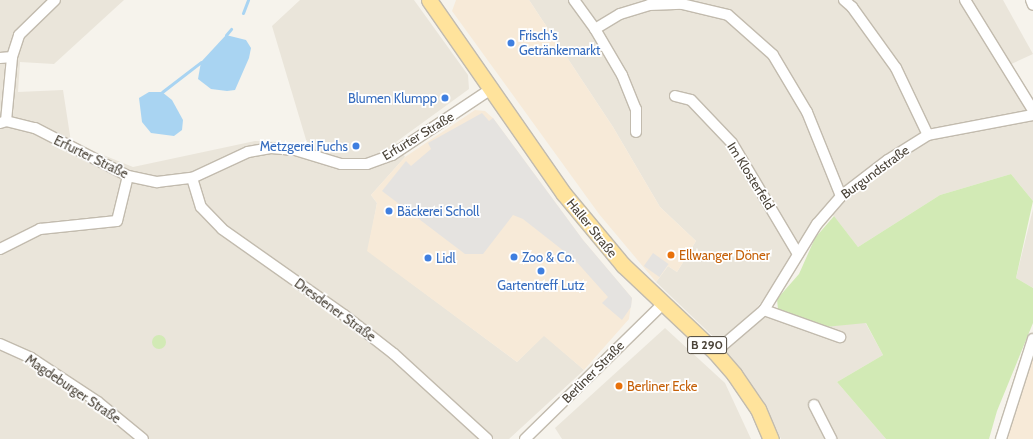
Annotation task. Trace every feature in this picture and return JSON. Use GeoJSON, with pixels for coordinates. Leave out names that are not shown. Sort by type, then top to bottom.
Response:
{"type":"FeatureCollection","features":[{"type":"Feature","properties":{"kind":"main road","name":"Haller Straße"},"geometry":{"type":"LineString","coordinates":[[429,0],[564,194],[623,265],[662,305],[715,352],[747,391],[771,439]]}},
{"type":"Feature","properties":{"kind":"street"},"geometry":{"type":"LineString","coordinates":[[3,122],[12,57],[19,35],[55,0]]}},
{"type":"Feature","properties":{"kind":"street"},"geometry":{"type":"LineString","coordinates":[[574,0],[595,29],[625,81],[636,109],[636,132]]}},
{"type":"Feature","properties":{"kind":"street"},"geometry":{"type":"LineString","coordinates":[[844,0],[852,7],[896,68],[928,135]]}},
{"type":"Feature","properties":{"kind":"street"},"geometry":{"type":"LineString","coordinates":[[965,0],[1033,110]]}},
{"type":"Feature","properties":{"kind":"street"},"geometry":{"type":"LineString","coordinates":[[1030,0],[1033,5]]}},
{"type":"Feature","properties":{"kind":"street"},"geometry":{"type":"LineString","coordinates":[[595,29],[620,14],[649,4],[682,4],[728,15],[773,55],[807,112],[840,196]]}},
{"type":"Feature","properties":{"kind":"street"},"geometry":{"type":"LineString","coordinates":[[0,58],[12,57]]}},
{"type":"Feature","properties":{"kind":"street","name":"Erfurter Straße"},"geometry":{"type":"LineString","coordinates":[[3,122],[35,128],[128,176],[157,182],[192,178],[248,152],[271,148],[296,150],[341,164],[367,164],[392,155],[491,89]]}},
{"type":"Feature","properties":{"kind":"street","name":"Im Klosterfeld"},"geometry":{"type":"LineString","coordinates":[[675,96],[691,100],[732,143],[798,254]]}},
{"type":"Feature","properties":{"kind":"street","name":"Burgundstraße"},"geometry":{"type":"LineString","coordinates":[[715,352],[764,310],[817,224],[840,196],[888,160],[928,135],[1033,115]]}},
{"type":"Feature","properties":{"kind":"street"},"geometry":{"type":"LineString","coordinates":[[0,249],[40,229],[118,220],[128,176]]}},
{"type":"Feature","properties":{"kind":"street","name":"Dresdener Straße"},"geometry":{"type":"LineString","coordinates":[[192,178],[201,207],[222,228],[344,315],[394,354],[487,439]]}},
{"type":"Feature","properties":{"kind":"street","name":"Berliner Straße"},"geometry":{"type":"LineString","coordinates":[[525,439],[662,305]]}},
{"type":"Feature","properties":{"kind":"street"},"geometry":{"type":"LineString","coordinates":[[764,310],[840,337]]}},
{"type":"Feature","properties":{"kind":"street"},"geometry":{"type":"LineString","coordinates":[[1001,439],[1033,339]]}},
{"type":"Feature","properties":{"kind":"street","name":"Magdeburger Straße"},"geometry":{"type":"LineString","coordinates":[[0,344],[31,358],[98,402],[143,439]]}},
{"type":"Feature","properties":{"kind":"street"},"geometry":{"type":"LineString","coordinates":[[814,405],[831,439]]}},
{"type":"Feature","properties":{"kind":"shaded area"},"geometry":{"type":"Polygon","coordinates":[[[0,0],[124,0],[54,64],[20,62],[18,92],[63,90],[71,142],[133,167],[255,141],[307,143],[272,26],[300,0],[414,0],[468,75],[469,89],[396,142],[405,157],[371,195],[377,203],[368,251],[517,362],[544,335],[584,370],[509,439],[0,439],[0,0]]]}},
{"type":"Feature","properties":{"kind":"shaded area"},"geometry":{"type":"Polygon","coordinates":[[[456,0],[529,0],[613,127],[660,207],[696,241],[677,272],[668,266],[656,282],[599,214],[452,11],[456,0]]]}},
{"type":"Feature","properties":{"kind":"shaded area"},"geometry":{"type":"Polygon","coordinates":[[[529,0],[1003,0],[1033,54],[1009,65],[1033,120],[1033,201],[1011,174],[940,195],[858,247],[829,210],[754,312],[806,329],[865,322],[883,355],[837,382],[886,439],[781,439],[763,401],[721,344],[656,282],[668,266],[677,272],[696,241],[660,207],[613,127],[529,0]]]}},
{"type":"Feature","properties":{"kind":"shaded area"},"geometry":{"type":"Polygon","coordinates":[[[475,110],[485,111],[493,118],[583,240],[632,298],[629,319],[584,370],[544,336],[517,362],[367,251],[377,203],[371,195],[405,157],[475,110]]]}},
{"type":"Feature","properties":{"kind":"shaded area"},"geometry":{"type":"Polygon","coordinates":[[[482,113],[489,121],[493,118],[583,240],[632,298],[631,307],[622,320],[602,303],[608,297],[574,259],[523,219],[513,215],[483,254],[465,254],[382,191],[406,161],[411,166],[431,149],[428,143],[482,113]]]}},
{"type":"Feature","properties":{"kind":"shaded area"},"geometry":{"type":"Polygon","coordinates":[[[1033,209],[1033,288],[1016,278],[1033,209]]]}},
{"type":"Feature","properties":{"kind":"shaded area"},"geometry":{"type":"Polygon","coordinates":[[[653,253],[669,264],[659,277],[644,266],[653,253]]]}},
{"type":"Feature","properties":{"kind":"shaded area"},"geometry":{"type":"Polygon","coordinates":[[[665,328],[725,383],[751,439],[562,439],[555,428],[665,328]]]}},
{"type":"Feature","properties":{"kind":"shaded area"},"geometry":{"type":"Polygon","coordinates":[[[1033,354],[1033,439],[1004,439],[1033,354]]]}},
{"type":"Feature","properties":{"kind":"green space"},"geometry":{"type":"Polygon","coordinates":[[[1011,174],[1033,201],[1016,278],[1033,288],[1033,323],[997,411],[989,439],[886,439],[837,382],[883,355],[866,323],[825,327],[778,310],[777,299],[799,274],[815,238],[834,216],[858,247],[940,195],[1011,174]]]}},
{"type":"Feature","properties":{"kind":"green space"},"geometry":{"type":"Polygon","coordinates":[[[159,335],[164,337],[166,342],[164,347],[159,349],[154,347],[152,342],[154,337],[159,335]]]}},
{"type":"Feature","properties":{"kind":"water"},"geometry":{"type":"Polygon","coordinates":[[[226,35],[246,40],[251,48],[249,58],[235,90],[227,91],[211,89],[198,79],[201,62],[226,35]]]}},
{"type":"Feature","properties":{"kind":"water"},"geometry":{"type":"Polygon","coordinates":[[[149,92],[162,92],[172,100],[183,120],[182,130],[174,136],[151,133],[142,122],[139,98],[149,92]]]}},
{"type":"Feature","properties":{"kind":"waterway"},"geometry":{"type":"LineString","coordinates":[[243,13],[248,0]]}},
{"type":"Feature","properties":{"kind":"waterway"},"geometry":{"type":"LineString","coordinates":[[226,35],[231,29]]}},
{"type":"Feature","properties":{"kind":"waterway"},"geometry":{"type":"LineString","coordinates":[[162,92],[201,62]]}},
{"type":"Feature","properties":{"kind":"place","name":"Frisch's Getränkemarkt"},"geometry":{"type":"Point","coordinates":[511,43]}},
{"type":"Feature","properties":{"kind":"place","name":"Blumen Klumpp"},"geometry":{"type":"Point","coordinates":[445,98]}},
{"type":"Feature","properties":{"kind":"place","name":"Metzgerei Fuchs"},"geometry":{"type":"Point","coordinates":[356,146]}},
{"type":"Feature","properties":{"kind":"place","name":"Bäckerei Scholl"},"geometry":{"type":"Point","coordinates":[389,211]}},
{"type":"Feature","properties":{"kind":"place","name":"Ellwanger Döner"},"geometry":{"type":"Point","coordinates":[671,255]}},
{"type":"Feature","properties":{"kind":"place","name":"Zoo & Co."},"geometry":{"type":"Point","coordinates":[514,257]}},
{"type":"Feature","properties":{"kind":"place","name":"Lidl"},"geometry":{"type":"Point","coordinates":[428,258]}},
{"type":"Feature","properties":{"kind":"place","name":"Gartentreff Lutz"},"geometry":{"type":"Point","coordinates":[541,271]}},
{"type":"Feature","properties":{"kind":"place","name":"Berliner Ecke"},"geometry":{"type":"Point","coordinates":[619,386]}}]}
